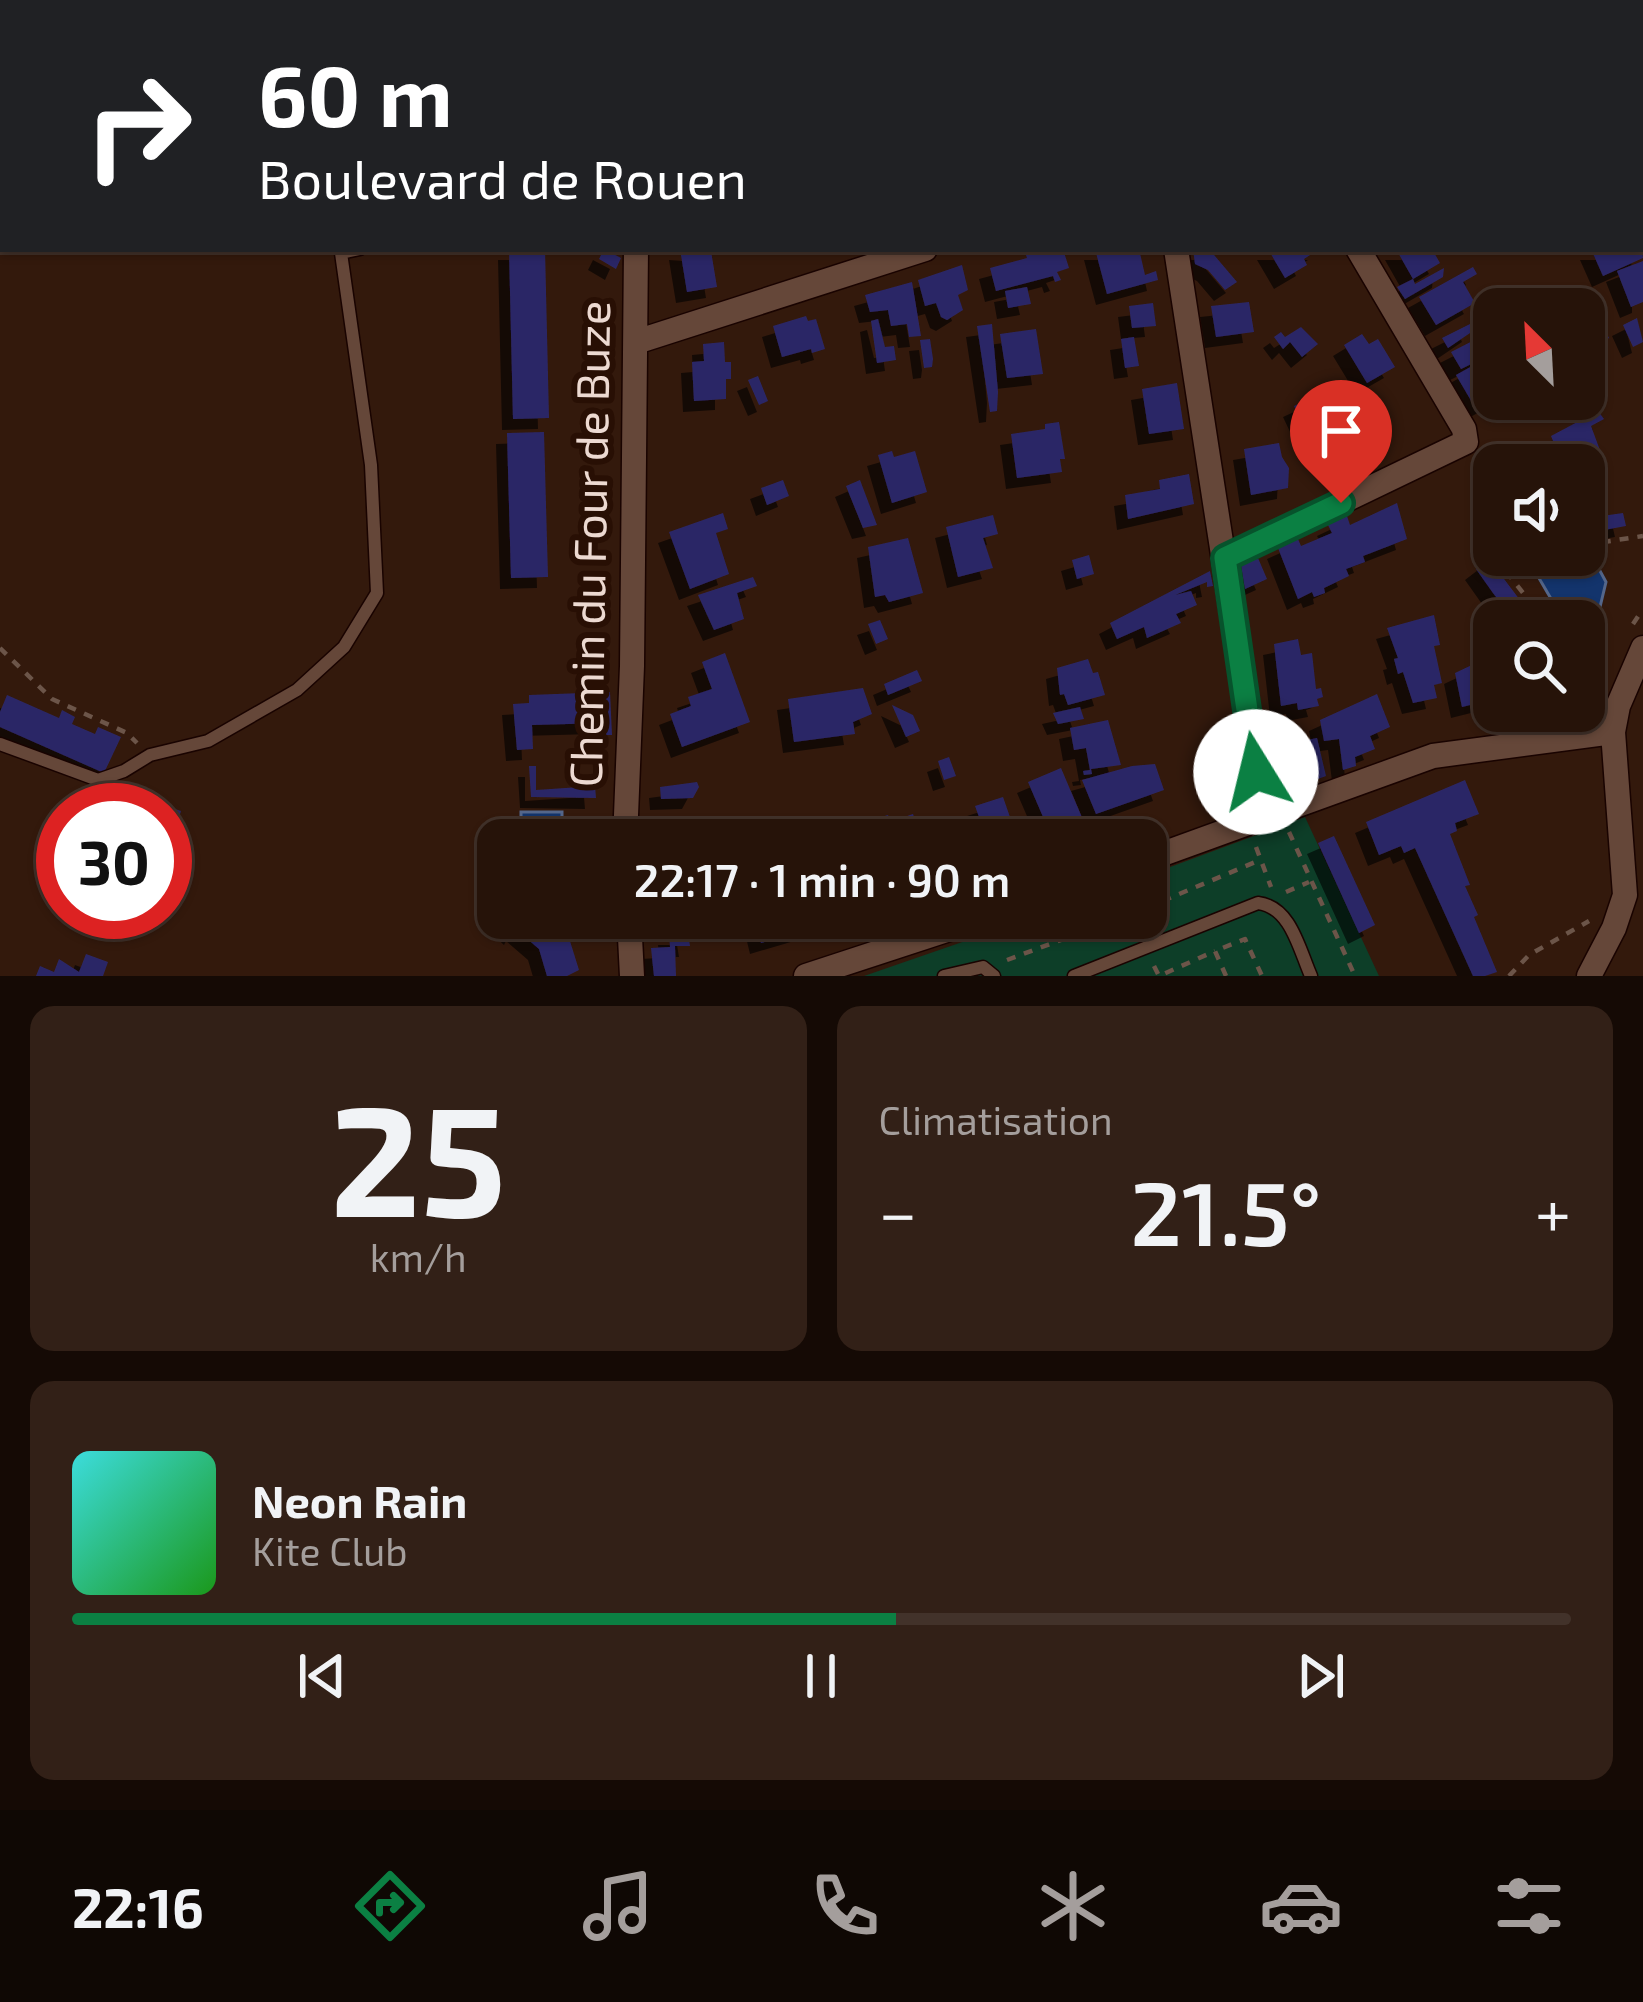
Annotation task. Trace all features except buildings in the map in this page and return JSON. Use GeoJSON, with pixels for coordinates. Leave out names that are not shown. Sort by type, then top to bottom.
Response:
{"type":"FeatureCollection","features":[{"type":"Feature","properties":{"kind":"street","name":"Chemin du Four de Buze"},"geometry":{"type":"LineString","coordinates":[[626,819],[636,252]]}},
{"type":"Feature","properties":{"kind":"street"},"geometry":{"type":"LineString","coordinates":[[636,342],[917,252]]}},
{"type":"Feature","properties":{"kind":"street"},"geometry":{"type":"LineString","coordinates":[[1176,252],[1263,815]]}},
{"type":"Feature","properties":{"kind":"street"},"geometry":{"type":"LineString","coordinates":[[1225,558],[1466,442],[1465,429],[1360,252]]}},
{"type":"Feature","properties":{"kind":"street"},"geometry":{"type":"LineString","coordinates":[[1589,976],[1625,895],[1613,732],[1625,687],[1643,648]]}},
{"type":"Feature","properties":{"kind":"street"},"geometry":{"type":"LineString","coordinates":[[1167,852],[1433,757],[1613,732]]}},
{"type":"Feature","properties":{"kind":"street"},"geometry":{"type":"LineString","coordinates":[[630,939],[632,976]]}},
{"type":"Feature","properties":{"kind":"street"},"geometry":{"type":"LineString","coordinates":[[810,975],[919,939]]}},
{"type":"Feature","properties":{"kind":"lane"},"geometry":{"type":"LineString","coordinates":[[0,744],[98,780],[150,755],[208,741],[297,690],[344,646],[376,593],[371,465],[341,253],[346,252]]}},
{"type":"Feature","properties":{"kind":"lane"},"geometry":{"type":"LineString","coordinates":[[1074,976],[1258,903],[1273,905],[1282,913],[1311,976]]}},
{"type":"Feature","properties":{"kind":"lane"},"geometry":{"type":"LineString","coordinates":[[944,976],[968,968],[989,972]]}},
{"type":"Feature","properties":{"kind":"path"},"geometry":{"type":"LineString","coordinates":[[1605,542],[1643,536]]}},
{"type":"Feature","properties":{"kind":"path"},"geometry":{"type":"LineString","coordinates":[[1510,576],[1529,600]]}},
{"type":"Feature","properties":{"kind":"path"},"geometry":{"type":"LineString","coordinates":[[0,648],[52,699],[127,734],[150,755]]}},
{"type":"Feature","properties":{"kind":"path"},"geometry":{"type":"LineString","coordinates":[[1289,832],[1355,976]]}},
{"type":"Feature","properties":{"kind":"path"},"geometry":{"type":"LineString","coordinates":[[1255,842],[1276,897],[1311,881]]}},
{"type":"Feature","properties":{"kind":"path"},"geometry":{"type":"LineString","coordinates":[[1167,899],[1260,860]]}},
{"type":"Feature","properties":{"kind":"path"},"geometry":{"type":"LineString","coordinates":[[1509,976],[1529,955],[1597,913]]}},
{"type":"Feature","properties":{"kind":"path"},"geometry":{"type":"LineString","coordinates":[[989,972],[1069,939]]}},
{"type":"Feature","properties":{"kind":"path"},"geometry":{"type":"LineString","coordinates":[[1159,976],[1245,939],[1262,976]]}},
{"type":"Feature","properties":{"kind":"path"},"geometry":{"type":"LineString","coordinates":[[1215,952],[1226,976]]}},
{"type":"Feature","properties":{"kind":"path"},"geometry":{"type":"LineString","coordinates":[[1188,963],[1194,976]]}},
{"type":"Feature","properties":{"kind":"green space"},"geometry":{"type":"Polygon","coordinates":[[[1305,817],[1379,976],[864,976],[971,939],[1167,939],[1167,868],[1305,817]]]}},
{"type":"Feature","properties":{"kind":"water"},"geometry":{"type":"Polygon","coordinates":[[[1538,576],[1603,576],[1606,582],[1602,600],[1552,600],[1538,576]]]}},
{"type":"Feature","properties":{"kind":"water"},"geometry":{"type":"Polygon","coordinates":[[[521,812],[562,812],[562,819],[521,819],[521,812]]]}},
{"type":"Feature","properties":{"kind":"route"},"geometry":{"type":"LineString","coordinates":[[1256,772],[1225,558],[1341,503]]}}]}
